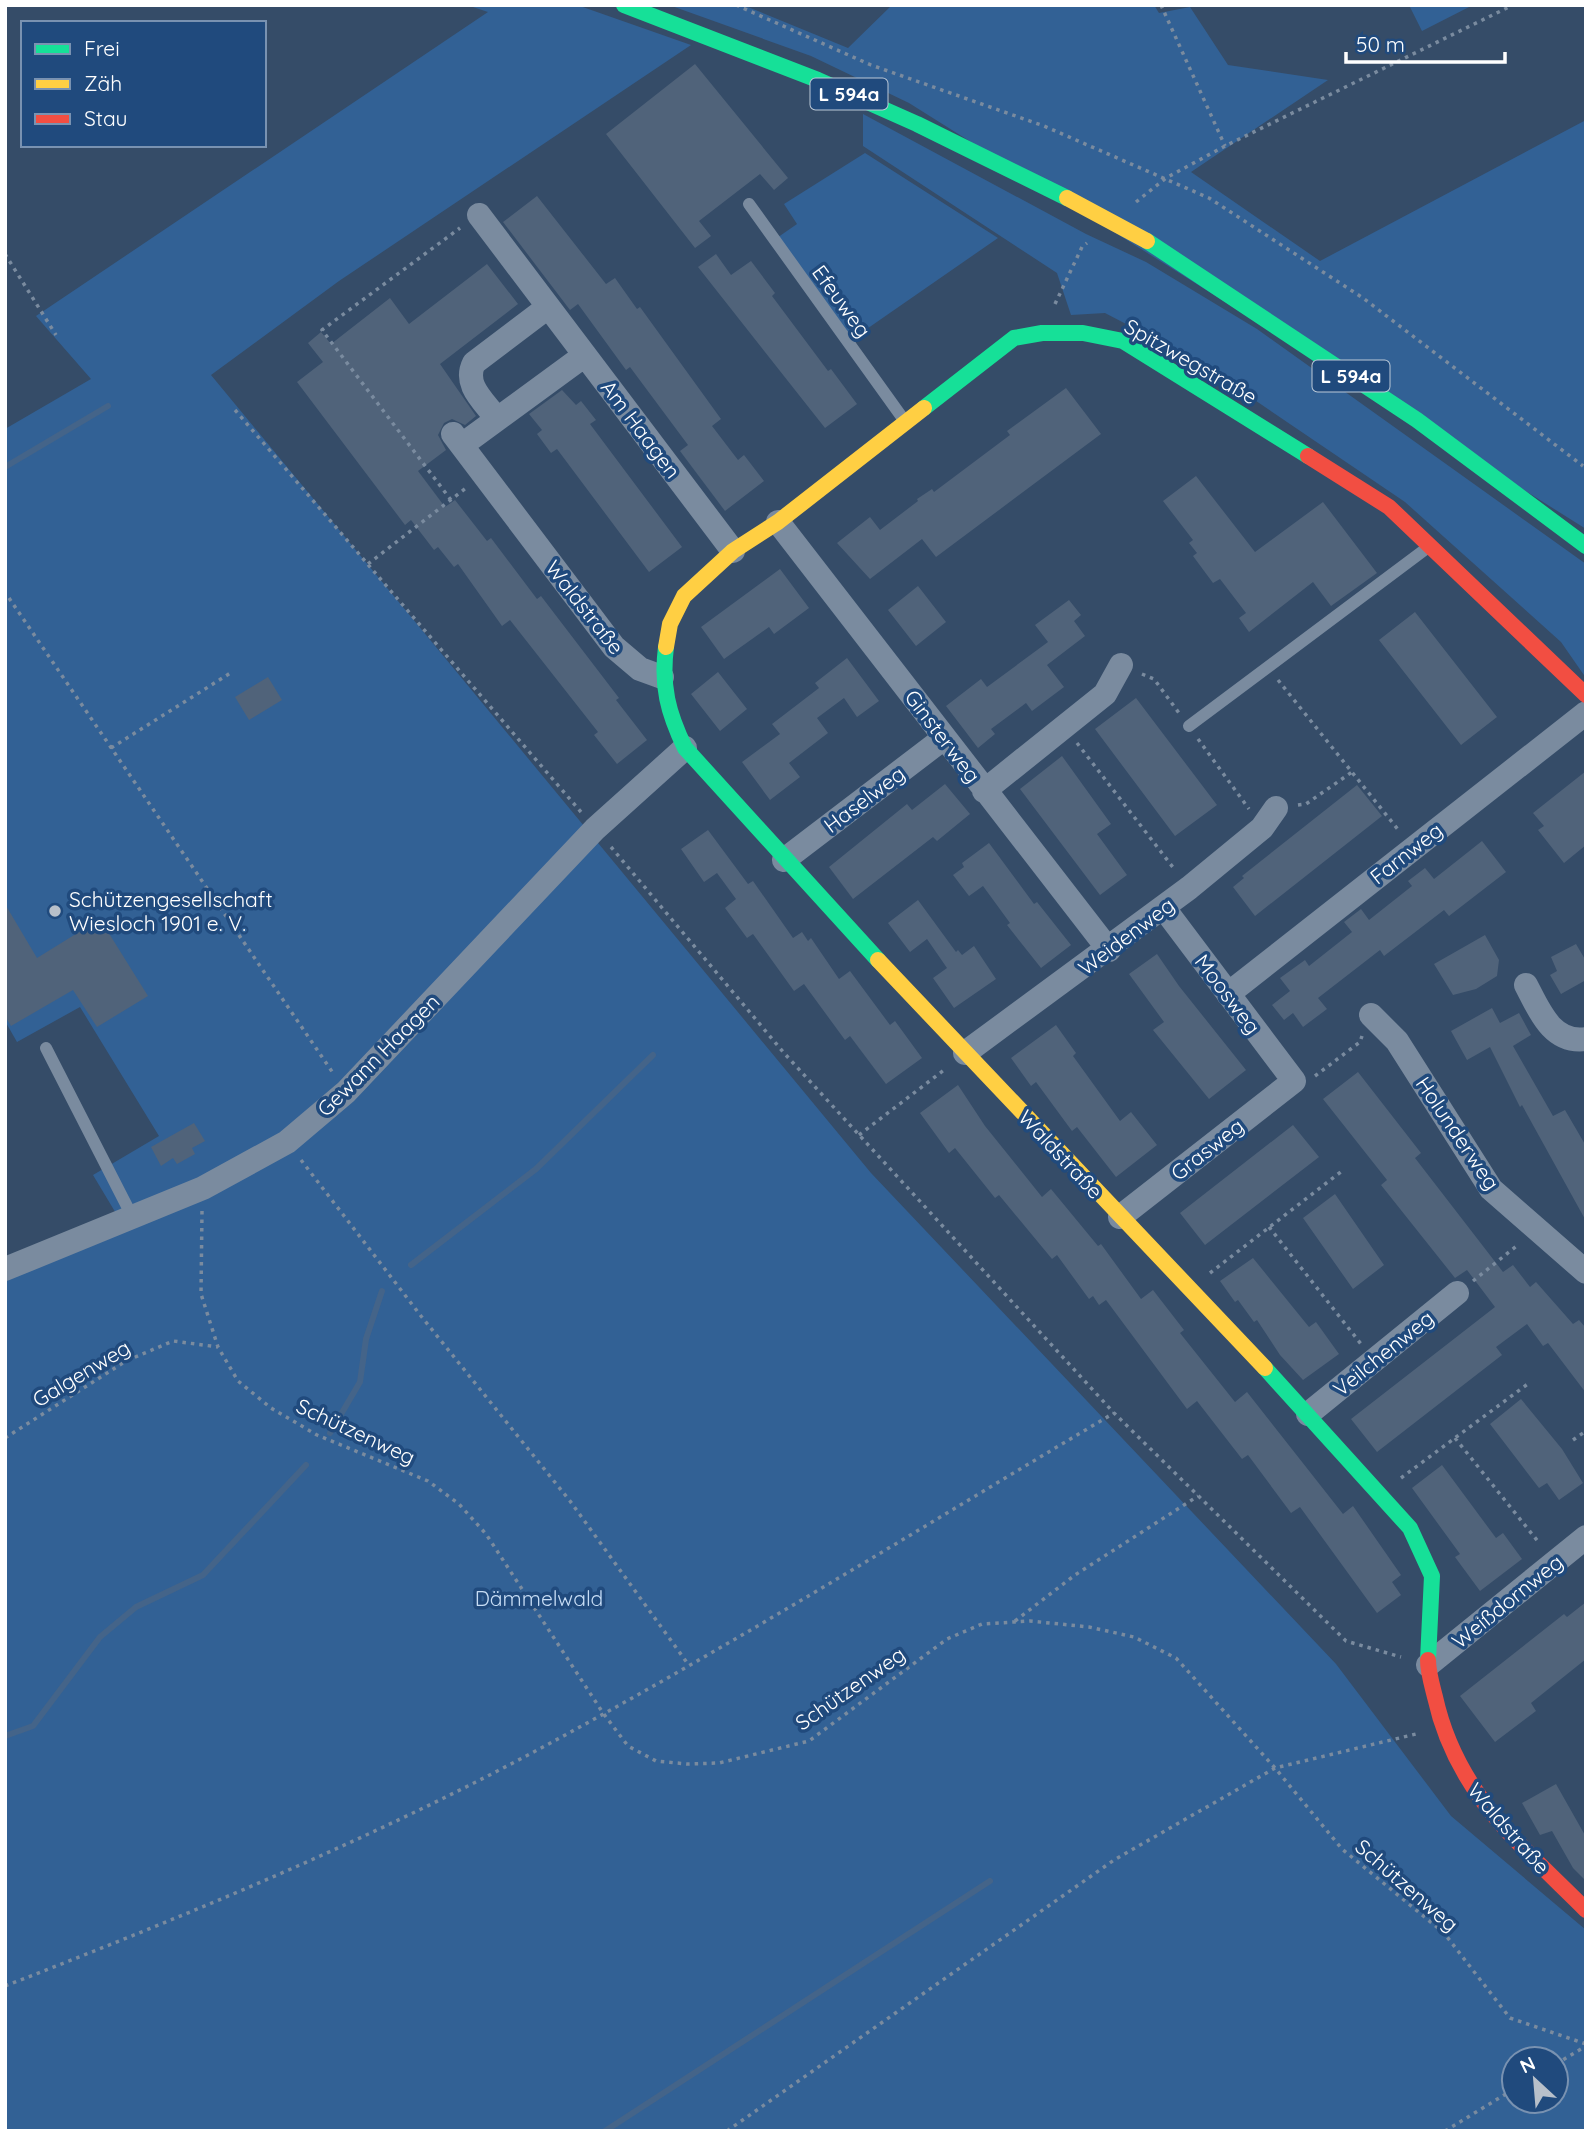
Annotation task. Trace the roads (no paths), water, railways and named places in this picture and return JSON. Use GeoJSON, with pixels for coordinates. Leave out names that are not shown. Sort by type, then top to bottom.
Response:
{"type":"FeatureCollection","features":[{"type":"Feature","properties":{"kind":"street","name":"L 594a"},"geometry":{"type":"LineString","coordinates":[[624,5],[818,80],[917,124],[1147,241],[1417,420],[1586,546]]}},
{"type":"Feature","properties":{"kind":"street","name":"Am Haagen"},"geometry":{"type":"LineString","coordinates":[[479,215],[733,551]]}},
{"type":"Feature","properties":{"kind":"street"},"geometry":{"type":"LineString","coordinates":[[548,307],[474,363],[468,373],[470,383],[498,419],[585,355]]}},
{"type":"Feature","properties":{"kind":"street","name":"Spitzwegstraße"},"geometry":{"type":"LineString","coordinates":[[662,677],[670,624],[684,596],[733,551],[778,522],[904,421],[1014,338],[1042,331],[1089,331],[1123,341],[1389,507],[1586,695]]}},
{"type":"Feature","properties":{"kind":"street","name":"Waldstraße"},"geometry":{"type":"LineString","coordinates":[[498,419],[457,439],[614,648],[640,669],[662,677],[669,716],[685,748],[784,860],[1308,1414],[1410,1528],[1432,1576],[1427,1665],[1442,1728],[1465,1778],[1501,1825],[1586,1910]]}},
{"type":"Feature","properties":{"kind":"street","name":"Ginsterweg"},"geometry":{"type":"LineString","coordinates":[[778,522],[1109,950]]}},
{"type":"Feature","properties":{"kind":"street"},"geometry":{"type":"LineString","coordinates":[[984,791],[1105,694],[1121,665]]}},
{"type":"Feature","properties":{"kind":"street","name":"Farnweg"},"geometry":{"type":"LineString","coordinates":[[1227,994],[1586,713]]}},
{"type":"Feature","properties":{"kind":"street","name":"Haselweg"},"geometry":{"type":"LineString","coordinates":[[784,860],[944,738]]}},
{"type":"Feature","properties":{"kind":"street","name":"Gewann Haagen"},"geometry":{"type":"LineString","coordinates":[[5,1269],[203,1188],[287,1142],[346,1092],[596,829],[685,748]]}},
{"type":"Feature","properties":{"kind":"street","name":"Weidenweg"},"geometry":{"type":"LineString","coordinates":[[965,1053],[1109,950],[1189,888],[1262,828],[1276,808]]}},
{"type":"Feature","properties":{"kind":"street","name":"Moosweg"},"geometry":{"type":"LineString","coordinates":[[1163,907],[1294,1081]]}},
{"type":"Feature","properties":{"kind":"street"},"geometry":{"type":"LineString","coordinates":[[1526,985],[1541,1015],[1553,1029],[1563,1037],[1586,1039]]}},
{"type":"Feature","properties":{"kind":"street","name":"Holunderweg"},"geometry":{"type":"LineString","coordinates":[[1371,1015],[1397,1041],[1491,1189],[1586,1272]]}},
{"type":"Feature","properties":{"kind":"street","name":"Grasweg"},"geometry":{"type":"LineString","coordinates":[[1119,1217],[1294,1081]]}},
{"type":"Feature","properties":{"kind":"street","name":"Veilchenweg"},"geometry":{"type":"LineString","coordinates":[[1308,1414],[1457,1293]]}},
{"type":"Feature","properties":{"kind":"street","name":"Weißdornweg"},"geometry":{"type":"LineString","coordinates":[[1427,1665],[1586,1537]]}},
{"type":"Feature","properties":{"kind":"lane","name":"Efeuweg"},"geometry":{"type":"LineString","coordinates":[[749,204],[904,421]]}},
{"type":"Feature","properties":{"kind":"lane"},"geometry":{"type":"LineString","coordinates":[[1189,726],[1430,545]]}},
{"type":"Feature","properties":{"kind":"lane"},"geometry":{"type":"LineString","coordinates":[[46,1048],[133,1218]]}},
{"type":"Feature","properties":{"kind":"waterway"},"geometry":{"type":"LineString","coordinates":[[5,467],[108,406]]}},
{"type":"Feature","properties":{"kind":"waterway"},"geometry":{"type":"LineString","coordinates":[[411,1265],[536,1169],[653,1055]]}},
{"type":"Feature","properties":{"kind":"waterway"},"geometry":{"type":"LineString","coordinates":[[330,1433],[360,1382],[366,1339],[382,1291]]}},
{"type":"Feature","properties":{"kind":"waterway"},"geometry":{"type":"LineString","coordinates":[[5,1736],[33,1726],[100,1637],[136,1607],[203,1575],[306,1465]]}},
{"type":"Feature","properties":{"kind":"waterway"},"geometry":{"type":"LineString","coordinates":[[605,2131],[990,1881]]}},
{"type":"Feature","properties":{"kind":"place","name":"Schützengesellschaft Wiesloch 1901 e. V."},"geometry":{"type":"Point","coordinates":[55,911]}},
{"type":"Feature","properties":{"kind":"park label","name":"Dämmelwald"},"geometry":{"type":"Point","coordinates":[539,1598]}}]}
